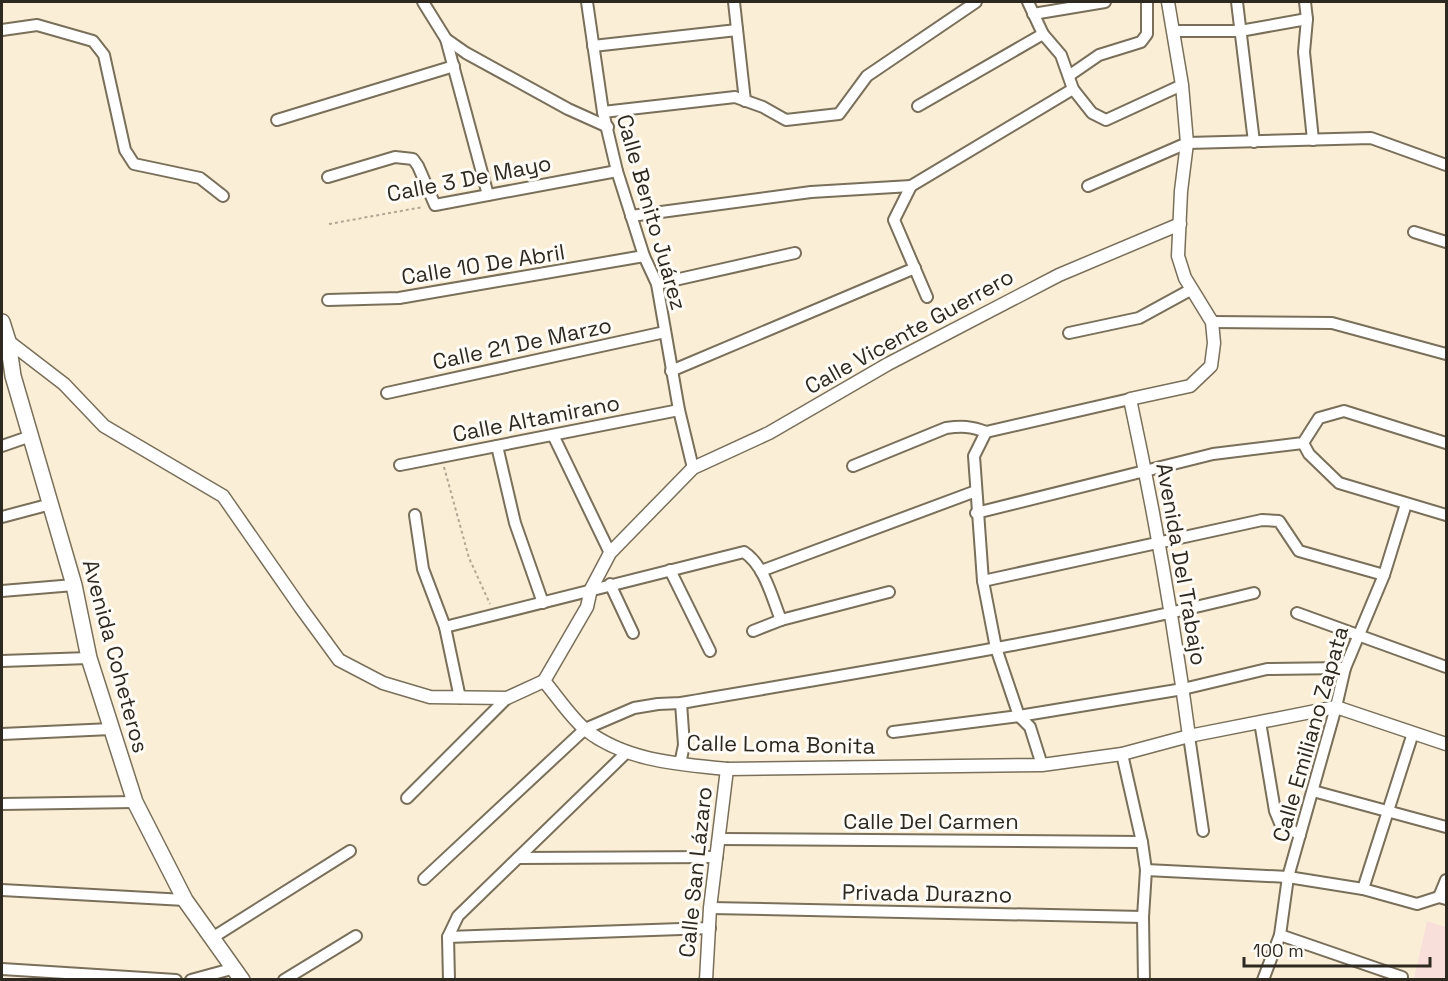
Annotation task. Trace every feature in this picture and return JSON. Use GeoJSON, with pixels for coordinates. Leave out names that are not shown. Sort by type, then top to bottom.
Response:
{"type":"FeatureCollection","features":[{"type":"Feature","properties":{"kind":"main road","name":"Avenida Coheteros"},"geometry":{"type":"LineString","coordinates":[[2,322],[8,341],[7,377],[30,436],[51,504],[74,585],[89,658],[135,802],[184,900],[238,974]]}},
{"type":"Feature","properties":{"kind":"street"},"geometry":{"type":"LineString","coordinates":[[423,2],[446,39],[488,195]]}},
{"type":"Feature","properties":{"kind":"street","name":"Calle Benito Juárez"},"geometry":{"type":"LineString","coordinates":[[587,2],[603,112],[617,171],[644,256],[657,284],[671,371],[693,468]]}},
{"type":"Feature","properties":{"kind":"street"},"geometry":{"type":"LineString","coordinates":[[734,2],[746,101]]}},
{"type":"Feature","properties":{"kind":"street"},"geometry":{"type":"LineString","coordinates":[[603,112],[735,97],[763,107],[786,120],[839,114],[867,76],[976,2]]}},
{"type":"Feature","properties":{"kind":"street"},"geometry":{"type":"LineString","coordinates":[[1028,2],[1043,34],[1061,55],[1070,75],[1072,89],[1092,113],[1106,120],[1182,85]]}},
{"type":"Feature","properties":{"kind":"street"},"geometry":{"type":"LineString","coordinates":[[1034,14],[1105,2]]}},
{"type":"Feature","properties":{"kind":"street"},"geometry":{"type":"LineString","coordinates":[[1070,75],[1099,55],[1141,42],[1147,34],[1147,2]]}},
{"type":"Feature","properties":{"kind":"street"},"geometry":{"type":"LineString","coordinates":[[853,466],[945,428],[961,426],[986,432],[1190,386],[1211,366],[1214,343],[1212,322],[1185,278],[1178,256],[1187,143],[1182,85],[1168,2]]}},
{"type":"Feature","properties":{"kind":"street"},"geometry":{"type":"LineString","coordinates":[[1237,2],[1254,142]]}},
{"type":"Feature","properties":{"kind":"street"},"geometry":{"type":"LineString","coordinates":[[1305,2],[1304,52],[1313,140]]}},
{"type":"Feature","properties":{"kind":"street"},"geometry":{"type":"LineString","coordinates":[[1174,31],[1240,31],[1306,19]]}},
{"type":"Feature","properties":{"kind":"street"},"geometry":{"type":"LineString","coordinates":[[2,30],[37,25],[93,41],[104,55],[125,150],[134,164],[200,178],[223,196]]}},
{"type":"Feature","properties":{"kind":"street"},"geometry":{"type":"LineString","coordinates":[[593,46],[737,30]]}},
{"type":"Feature","properties":{"kind":"street"},"geometry":{"type":"LineString","coordinates":[[918,106],[1043,34]]}},
{"type":"Feature","properties":{"kind":"street"},"geometry":{"type":"LineString","coordinates":[[446,39],[466,53],[568,109],[608,127]]}},
{"type":"Feature","properties":{"kind":"street"},"geometry":{"type":"LineString","coordinates":[[277,120],[454,66]]}},
{"type":"Feature","properties":{"kind":"street"},"geometry":{"type":"LineString","coordinates":[[632,216],[811,192],[910,186],[1072,89]]}},
{"type":"Feature","properties":{"kind":"street"},"geometry":{"type":"LineString","coordinates":[[1088,186],[1187,143],[1371,138],[1446,165]]}},
{"type":"Feature","properties":{"kind":"street"},"geometry":{"type":"LineString","coordinates":[[328,177],[395,157],[413,159],[435,205]]}},
{"type":"Feature","properties":{"kind":"street","name":"Calle 3 De Mayo"},"geometry":{"type":"LineString","coordinates":[[435,205],[617,171]]}},
{"type":"Feature","properties":{"kind":"street"},"geometry":{"type":"LineString","coordinates":[[910,186],[894,220],[927,297]]}},
{"type":"Feature","properties":{"kind":"street","name":"Calle Vicente Guerrero"},"geometry":{"type":"LineString","coordinates":[[544,681],[587,607],[591,589],[610,553],[693,468],[768,433],[888,364],[1059,275],[1180,224]]}},
{"type":"Feature","properties":{"kind":"street"},"geometry":{"type":"LineString","coordinates":[[1414,232],[1446,242]]}},
{"type":"Feature","properties":{"kind":"street"},"geometry":{"type":"LineString","coordinates":[[657,284],[795,253]]}},
{"type":"Feature","properties":{"kind":"street","name":"Calle 10 De Abril"},"geometry":{"type":"LineString","coordinates":[[328,300],[399,298],[644,256]]}},
{"type":"Feature","properties":{"kind":"street"},"geometry":{"type":"LineString","coordinates":[[671,371],[915,268]]}},
{"type":"Feature","properties":{"kind":"street"},"geometry":{"type":"LineString","coordinates":[[1069,333],[1139,318],[1192,289]]}},
{"type":"Feature","properties":{"kind":"street"},"geometry":{"type":"LineString","coordinates":[[1212,322],[1332,323],[1446,354]]}},
{"type":"Feature","properties":{"kind":"street","name":"Calle 21 De Marzo"},"geometry":{"type":"LineString","coordinates":[[387,393],[665,332]]}},
{"type":"Feature","properties":{"kind":"street"},"geometry":{"type":"LineString","coordinates":[[8,341],[64,384],[104,426],[223,496],[339,660],[383,683],[430,697],[507,698]]}},
{"type":"Feature","properties":{"kind":"street","name":"Avenida Del Trabajo"},"geometry":{"type":"LineString","coordinates":[[1130,399],[1172,614],[1189,736]]}},
{"type":"Feature","properties":{"kind":"street","name":"Calle Altamirano"},"geometry":{"type":"LineString","coordinates":[[400,465],[679,410]]}},
{"type":"Feature","properties":{"kind":"street"},"geometry":{"type":"LineString","coordinates":[[976,513],[1213,454],[1303,442],[1319,418],[1344,411],[1446,443]]}},
{"type":"Feature","properties":{"kind":"street"},"geometry":{"type":"LineString","coordinates":[[986,432],[974,456],[976,513],[983,580],[996,648],[1019,716],[1030,727],[1042,765]]}},
{"type":"Feature","properties":{"kind":"street"},"geometry":{"type":"LineString","coordinates":[[553,435],[610,553]]}},
{"type":"Feature","properties":{"kind":"street"},"geometry":{"type":"LineString","coordinates":[[2,446],[30,436]]}},
{"type":"Feature","properties":{"kind":"street"},"geometry":{"type":"LineString","coordinates":[[1303,442],[1309,454],[1339,483],[1446,515]]}},
{"type":"Feature","properties":{"kind":"street"},"geometry":{"type":"LineString","coordinates":[[497,446],[515,523],[543,603]]}},
{"type":"Feature","properties":{"kind":"street"},"geometry":{"type":"LineString","coordinates":[[760,571],[976,491]]}},
{"type":"Feature","properties":{"kind":"street"},"geometry":{"type":"LineString","coordinates":[[2,517],[51,504]]}},
{"type":"Feature","properties":{"kind":"street","name":"Calle Emiliano Zapata"},"geometry":{"type":"LineString","coordinates":[[1263,980],[1280,935],[1288,877],[1345,668],[1384,575],[1406,504]]}},
{"type":"Feature","properties":{"kind":"street"},"geometry":{"type":"LineString","coordinates":[[416,515],[423,569],[445,627],[460,698]]}},
{"type":"Feature","properties":{"kind":"street"},"geometry":{"type":"LineString","coordinates":[[983,580],[1262,520],[1279,521],[1299,551],[1384,575]]}},
{"type":"Feature","properties":{"kind":"street"},"geometry":{"type":"LineString","coordinates":[[445,627],[744,552],[750,556],[760,571],[781,620]]}},
{"type":"Feature","properties":{"kind":"street"},"geometry":{"type":"LineString","coordinates":[[670,570],[710,651]]}},
{"type":"Feature","properties":{"kind":"street"},"geometry":{"type":"LineString","coordinates":[[610,584],[633,633]]}},
{"type":"Feature","properties":{"kind":"street"},"geometry":{"type":"LineString","coordinates":[[2,591],[74,585]]}},
{"type":"Feature","properties":{"kind":"street"},"geometry":{"type":"LineString","coordinates":[[753,631],[781,620],[889,592]]}},
{"type":"Feature","properties":{"kind":"street"},"geometry":{"type":"LineString","coordinates":[[424,879],[585,729],[634,708],[681,703],[996,648],[1172,614],[1254,593]]}},
{"type":"Feature","properties":{"kind":"street"},"geometry":{"type":"LineString","coordinates":[[1298,613],[1446,667]]}},
{"type":"Feature","properties":{"kind":"street"},"geometry":{"type":"LineString","coordinates":[[2,660],[89,658]]}},
{"type":"Feature","properties":{"kind":"street"},"geometry":{"type":"LineString","coordinates":[[893,732],[1019,716],[1183,689],[1268,669],[1345,668]]}},
{"type":"Feature","properties":{"kind":"street"},"geometry":{"type":"LineString","coordinates":[[407,798],[507,698],[544,681]]}},
{"type":"Feature","properties":{"kind":"street","name":"Calle Loma Bonita"},"geometry":{"type":"LineString","coordinates":[[544,681],[585,729],[626,753],[680,764],[727,769],[1042,765],[1122,754],[1189,736],[1336,707]]}},
{"type":"Feature","properties":{"kind":"street"},"geometry":{"type":"LineString","coordinates":[[680,764],[684,745],[681,703]]}},
{"type":"Feature","properties":{"kind":"street"},"geometry":{"type":"LineString","coordinates":[[1336,707],[1446,744]]}},
{"type":"Feature","properties":{"kind":"street"},"geometry":{"type":"LineString","coordinates":[[1260,722],[1275,811],[1280,823],[1300,835]]}},
{"type":"Feature","properties":{"kind":"street"},"geometry":{"type":"LineString","coordinates":[[2,734],[111,729]]}},
{"type":"Feature","properties":{"kind":"street"},"geometry":{"type":"LineString","coordinates":[[1363,889],[1413,733]]}},
{"type":"Feature","properties":{"kind":"street"},"geometry":{"type":"LineString","coordinates":[[1189,736],[1203,831]]}},
{"type":"Feature","properties":{"kind":"street"},"geometry":{"type":"LineString","coordinates":[[449,980],[448,937],[458,916],[626,753]]}},
{"type":"Feature","properties":{"kind":"street"},"geometry":{"type":"LineString","coordinates":[[1122,754],[1146,870],[1143,917],[1144,980]]}},
{"type":"Feature","properties":{"kind":"street","name":"Calle San Lázaro"},"geometry":{"type":"LineString","coordinates":[[706,980],[710,908],[727,769]]}},
{"type":"Feature","properties":{"kind":"street"},"geometry":{"type":"LineString","coordinates":[[1313,791],[1446,826]]}},
{"type":"Feature","properties":{"kind":"street"},"geometry":{"type":"LineString","coordinates":[[2,804],[135,802]]}},
{"type":"Feature","properties":{"kind":"street","name":"Calle Del Carmen"},"geometry":{"type":"LineString","coordinates":[[719,839],[1142,842]]}},
{"type":"Feature","properties":{"kind":"street"},"geometry":{"type":"LineString","coordinates":[[212,938],[350,851]]}},
{"type":"Feature","properties":{"kind":"street"},"geometry":{"type":"LineString","coordinates":[[518,858],[717,857]]}},
{"type":"Feature","properties":{"kind":"street"},"geometry":{"type":"LineString","coordinates":[[1146,870],[1288,877],[1363,889],[1417,904],[1443,898],[1446,880]]}},
{"type":"Feature","properties":{"kind":"street"},"geometry":{"type":"LineString","coordinates":[[2,890],[184,900]]}},
{"type":"Feature","properties":{"kind":"street","name":"Privada Durazno"},"geometry":{"type":"LineString","coordinates":[[710,908],[1143,917]]}},
{"type":"Feature","properties":{"kind":"street"},"geometry":{"type":"LineString","coordinates":[[448,937],[710,928]]}},
{"type":"Feature","properties":{"kind":"street"},"geometry":{"type":"LineString","coordinates":[[1280,935],[1402,978]]}},
{"type":"Feature","properties":{"kind":"street"},"geometry":{"type":"LineString","coordinates":[[284,980],[356,936]]}},
{"type":"Feature","properties":{"kind":"street"},"geometry":{"type":"LineString","coordinates":[[2,969],[176,980]]}},
{"type":"Feature","properties":{"kind":"street"},"geometry":{"type":"LineString","coordinates":[[191,980],[238,974]]}},
{"type":"Feature","properties":{"kind":"path","name":"Calle 3 De Mayo"},"geometry":{"type":"LineString","coordinates":[[329,224],[435,205]]}},
{"type":"Feature","properties":{"kind":"path"},"geometry":{"type":"LineString","coordinates":[[441,457],[469,558],[495,614]]}},
{"type":"Feature","properties":{"kind":"shaded area"},"geometry":{"type":"Polygon","coordinates":[[[1427,921],[1446,927],[1446,979],[1414,979],[1427,921]]]}}]}
